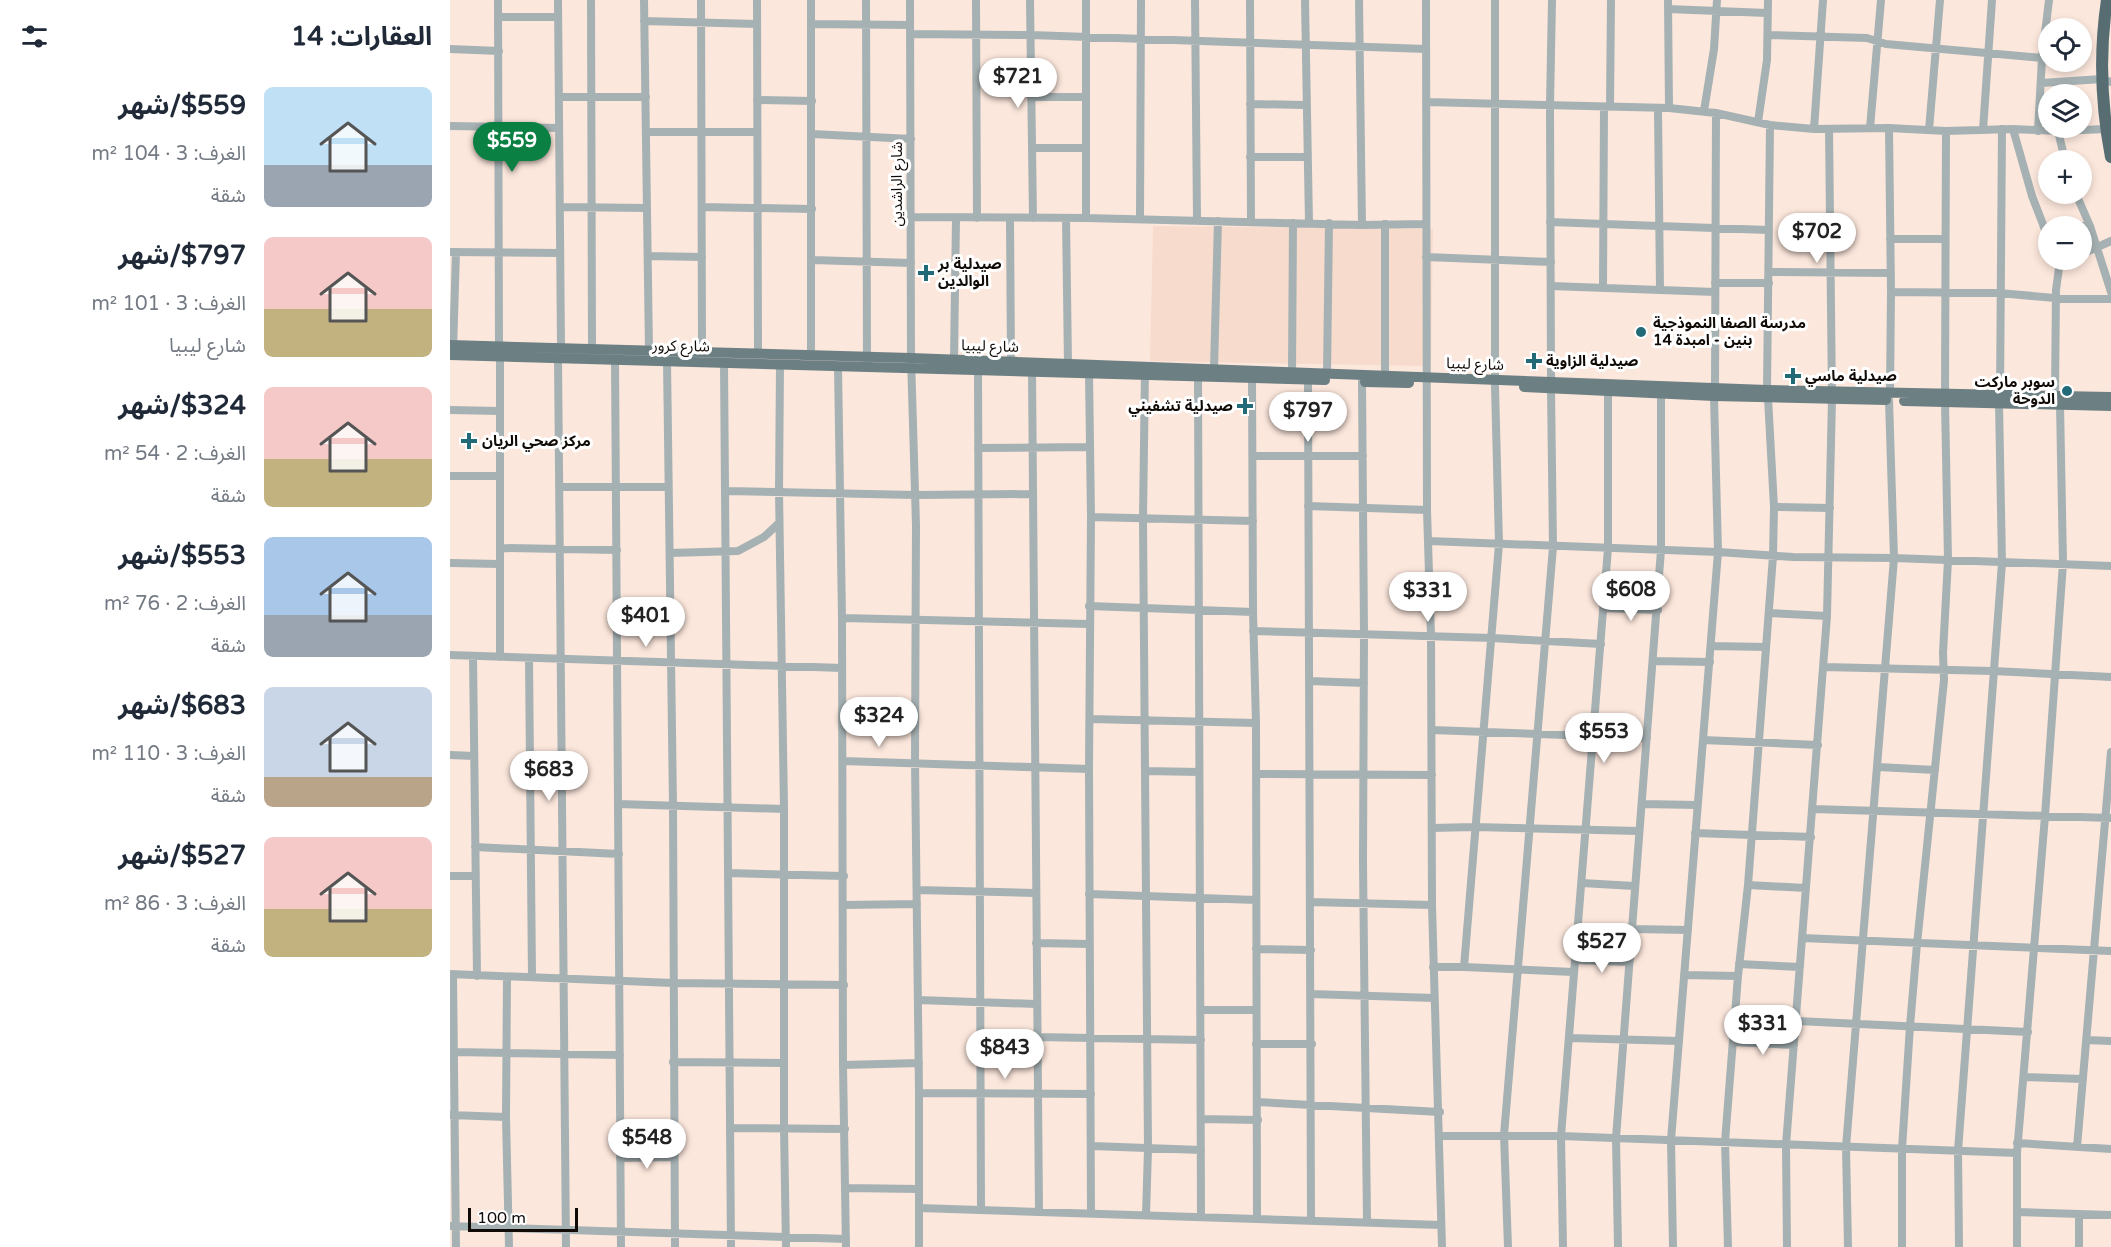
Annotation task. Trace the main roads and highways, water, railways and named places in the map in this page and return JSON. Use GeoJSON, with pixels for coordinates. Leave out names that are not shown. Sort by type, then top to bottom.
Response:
{"type":"FeatureCollection","features":[{"type":"Feature","properties":{"kind":"highway"},"geometry":{"type":"LineString","coordinates":[[2107,0],[2102,56],[2107,80],[2106,129],[2111,157]]}},
{"type":"Feature","properties":{"kind":"main road","name":"شارع كرور"},"geometry":{"type":"LineString","coordinates":[[560,353],[592,349],[811,355],[867,362],[911,363]]}},
{"type":"Feature","properties":{"kind":"main road","name":"شارع كرور"},"geometry":{"type":"LineString","coordinates":[[452,350],[560,353],[615,359],[838,366],[867,362]]}},
{"type":"Feature","properties":{"kind":"main road","name":"شارع ليبيا"},"geometry":{"type":"LineString","coordinates":[[911,363],[954,360],[1068,364],[1198,376],[1362,382],[1513,383],[1768,394],[2057,400],[2111,397]]}},
{"type":"Feature","properties":{"kind":"main road","name":"شارع ليبيا"},"geometry":{"type":"LineString","coordinates":[[911,363],[978,370],[1089,373],[1106,369]]}},
{"type":"Feature","properties":{"kind":"main road","name":"شارع ليبيا"},"geometry":{"type":"LineString","coordinates":[[1145,371],[1214,369],[1385,375],[1427,381]]}},
{"type":"Feature","properties":{"kind":"main road","name":"شارع ليبيا"},"geometry":{"type":"LineString","coordinates":[[1551,385],[1608,391],[1654,390]]}},
{"type":"Feature","properties":{"kind":"main road","name":"شارع ليبيا"},"geometry":{"type":"LineString","coordinates":[[2057,400],[2111,406]]}},
{"type":"Feature","properties":{"kind":"place","name":"صيدلية بر الوالدين"},"geometry":{"type":"Point","coordinates":[926,273]}},
{"type":"Feature","properties":{"kind":"place","name":"مدرسة الصفا النموذجية بنين - امبدة 14"},"geometry":{"type":"Point","coordinates":[1641,332]}},
{"type":"Feature","properties":{"kind":"place","name":"صيدلية الزاوية"},"geometry":{"type":"Point","coordinates":[1534,361]}},
{"type":"Feature","properties":{"kind":"place","name":"صيدلية ماسي"},"geometry":{"type":"Point","coordinates":[1793,376]}},
{"type":"Feature","properties":{"kind":"place","name":"سوبر ماركت الدوحة"},"geometry":{"type":"Point","coordinates":[2067,391]}},
{"type":"Feature","properties":{"kind":"place","name":"صيدلية تشفيني"},"geometry":{"type":"Point","coordinates":[1245,406]}},
{"type":"Feature","properties":{"kind":"place","name":"مركز صحي الريان"},"geometry":{"type":"Point","coordinates":[469,441]}}]}
